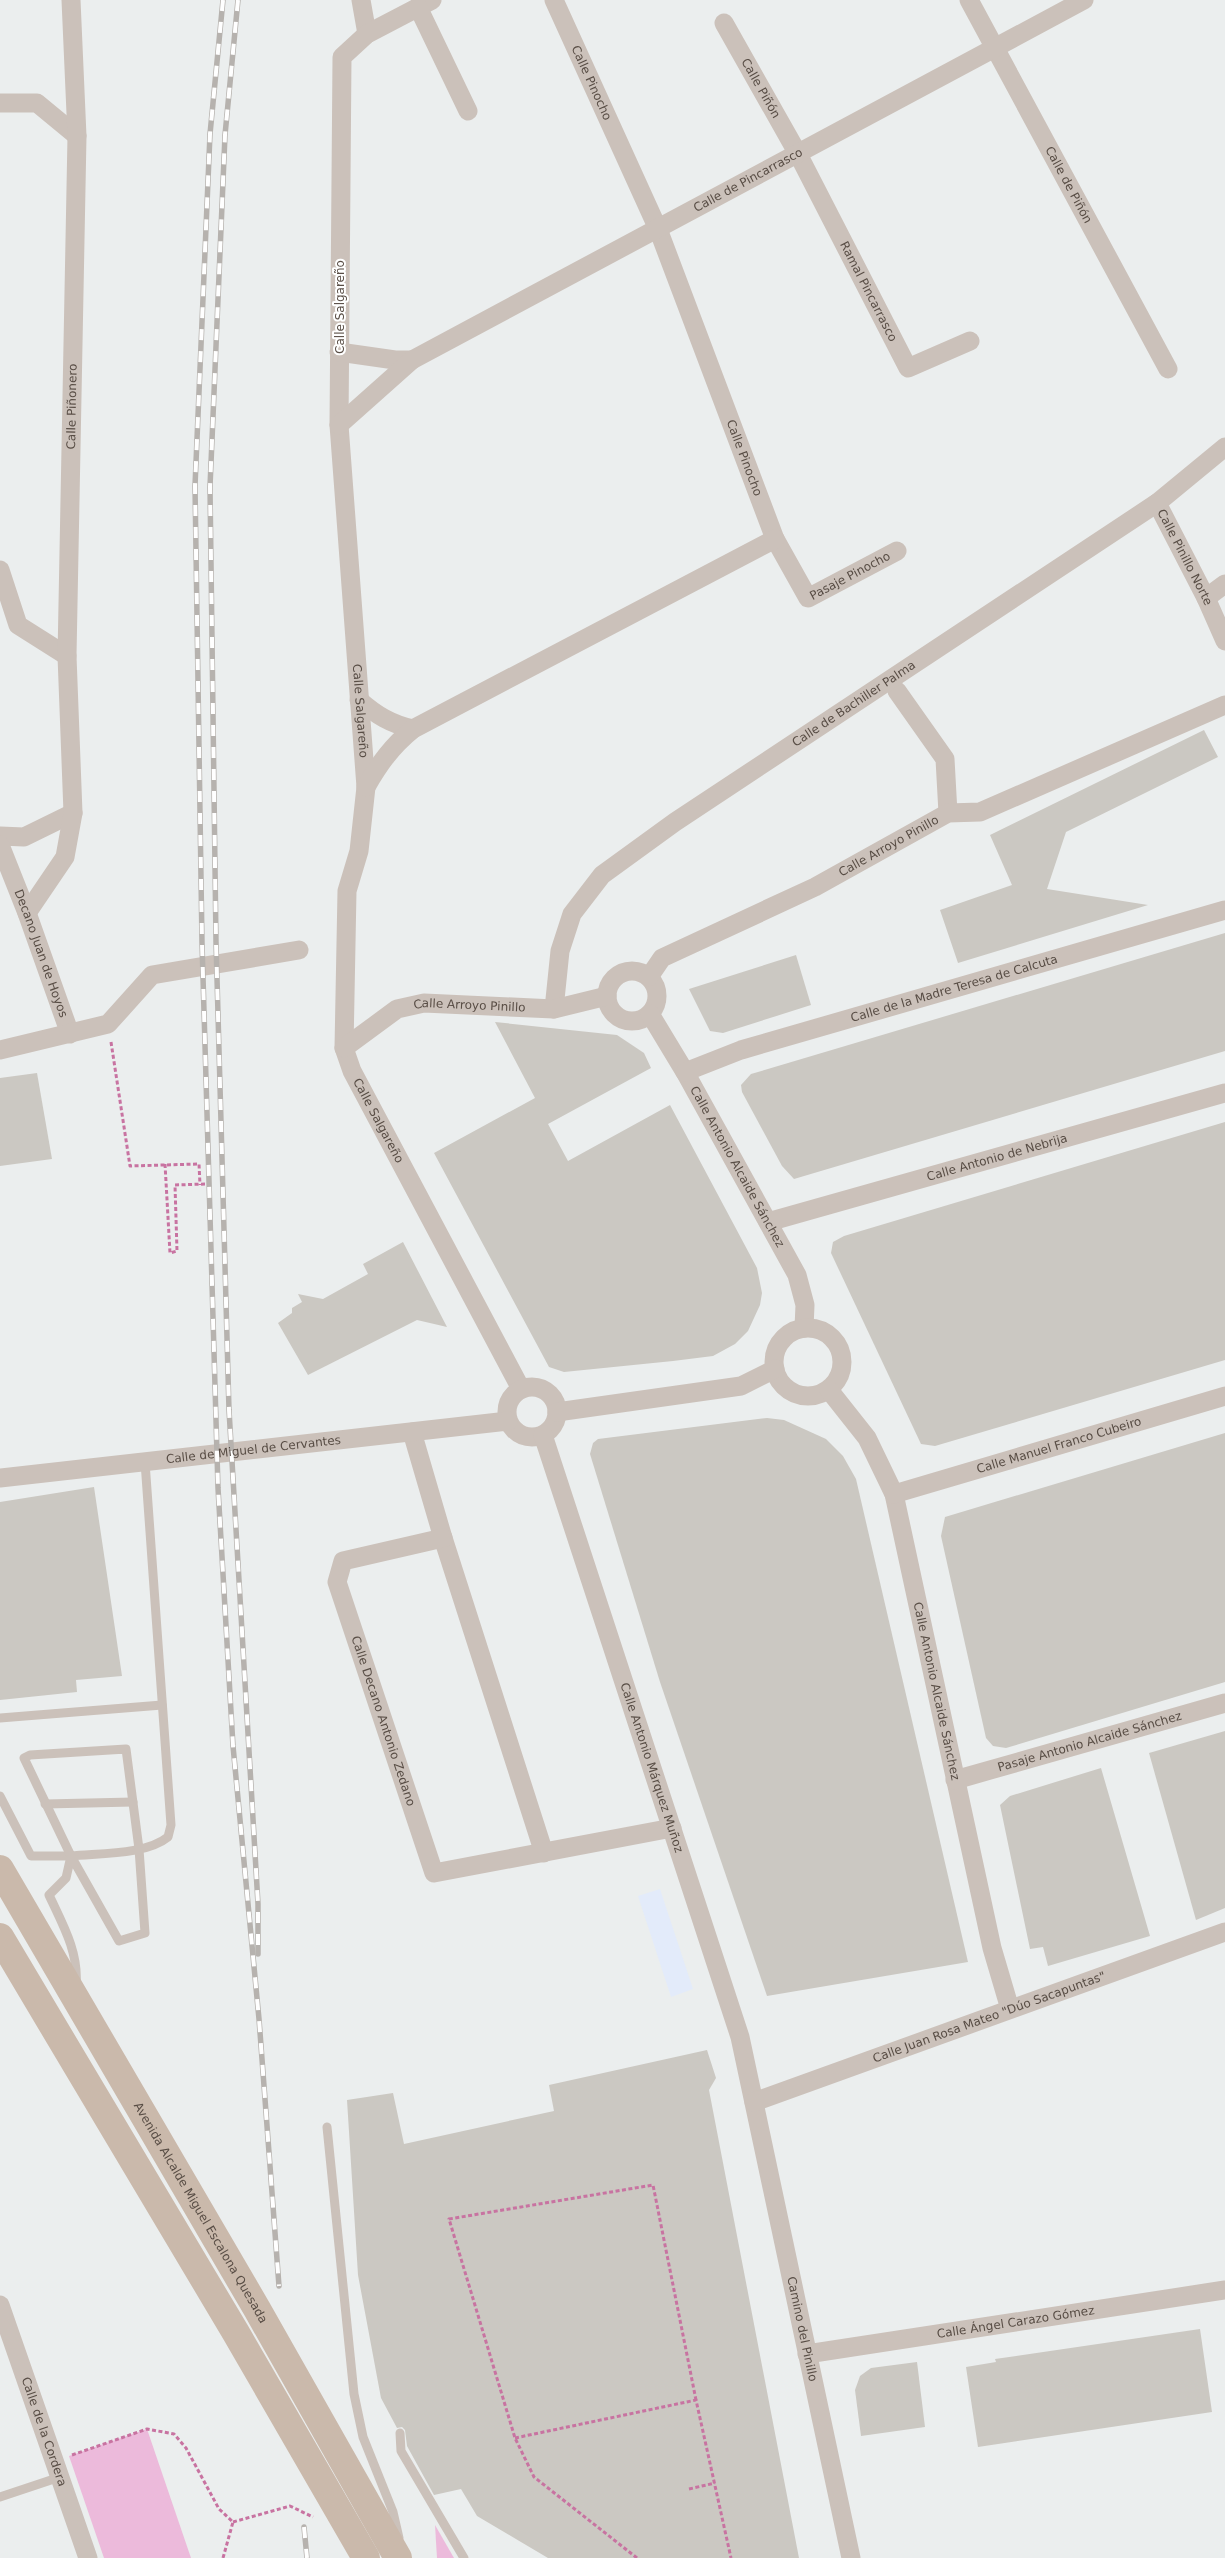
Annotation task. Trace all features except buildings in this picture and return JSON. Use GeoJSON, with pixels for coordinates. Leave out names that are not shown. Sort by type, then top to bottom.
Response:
{"type":"FeatureCollection","features":[{"type":"Feature","properties":{"kind":"main road","name":"Avenida Alcalde Miguel Escalona Quesada"},"geometry":{"type":"LineString","coordinates":[[0,1868],[398,2558]]}},
{"type":"Feature","properties":{"kind":"main road"},"geometry":{"type":"LineString","coordinates":[[0,1937],[236,2333],[366,2558]]}},
{"type":"Feature","properties":{"kind":"street","name":"Calle Piñonero"},"geometry":{"type":"LineString","coordinates":[[27,914],[66,857],[73,813],[67,656],[77,136],[71,0]]}},
{"type":"Feature","properties":{"kind":"street"},"geometry":{"type":"LineString","coordinates":[[361,0],[367,34]]}},
{"type":"Feature","properties":{"kind":"street","name":"Calle Pinocho"},"geometry":{"type":"LineString","coordinates":[[554,0],[658,229],[775,539]]}},
{"type":"Feature","properties":{"kind":"street","name":"Calle de Piñón"},"geometry":{"type":"LineString","coordinates":[[969,0],[1168,370]]}},
{"type":"Feature","properties":{"kind":"street","name":"Calle de Pincarrasco"},"geometry":{"type":"LineString","coordinates":[[338,425],[412,360],[1084,0]]}},
{"type":"Feature","properties":{"kind":"street"},"geometry":{"type":"LineString","coordinates":[[425,4],[468,111]]}},
{"type":"Feature","properties":{"kind":"street","name":"Calle Salgareño"},"geometry":{"type":"LineString","coordinates":[[425,4],[367,34],[342,57],[338,425],[366,787],[359,851],[346,891],[344,1048],[352,1071],[521,1389]]}},
{"type":"Feature","properties":{"kind":"street","name":"Calle Piñón"},"geometry":{"type":"LineString","coordinates":[[724,23],[798,154]]}},
{"type":"Feature","properties":{"kind":"street"},"geometry":{"type":"LineString","coordinates":[[0,103],[37,103],[77,136]]}},
{"type":"Feature","properties":{"kind":"street","name":"Ramal Pincarrasco"},"geometry":{"type":"LineString","coordinates":[[798,154],[908,368],[970,341]]}},
{"type":"Feature","properties":{"kind":"street"},"geometry":{"type":"LineString","coordinates":[[339,352],[395,360],[412,360]]}},
{"type":"Feature","properties":{"kind":"street","name":"Calle de Bachiller Palma"},"geometry":{"type":"LineString","coordinates":[[554,1009],[560,951],[572,914],[602,875],[675,822],[1157,503],[1225,447]]}},
{"type":"Feature","properties":{"kind":"street","name":"Calle Pinillo Norte"},"geometry":{"type":"LineString","coordinates":[[1157,503],[1206,598],[1225,641]]}},
{"type":"Feature","properties":{"kind":"street"},"geometry":{"type":"LineString","coordinates":[[366,787],[381,761],[394,744],[413,729],[775,539]]}},
{"type":"Feature","properties":{"kind":"street","name":"Pasaje Pinocho"},"geometry":{"type":"LineString","coordinates":[[775,539],[808,598],[896,551]]}},
{"type":"Feature","properties":{"kind":"street"},"geometry":{"type":"LineString","coordinates":[[0,570],[18,625],[67,656]]}},
{"type":"Feature","properties":{"kind":"street"},"geometry":{"type":"LineString","coordinates":[[1206,598],[1225,584]]}},
{"type":"Feature","properties":{"kind":"street"},"geometry":{"type":"LineString","coordinates":[[897,691],[945,758],[948,813]]}},
{"type":"Feature","properties":{"kind":"street"},"geometry":{"type":"LineString","coordinates":[[359,700],[376,715],[394,725],[413,729]]}},
{"type":"Feature","properties":{"kind":"street","name":"Calle Arroyo Pinillo"},"geometry":{"type":"LineString","coordinates":[[650,977],[662,958],[815,887],[948,813],[980,812],[1225,705]]}},
{"type":"Feature","properties":{"kind":"street"},"geometry":{"type":"LineString","coordinates":[[0,836],[24,837],[73,813]]}},
{"type":"Feature","properties":{"kind":"street","name":"Decano Juan de Hoyos"},"geometry":{"type":"LineString","coordinates":[[0,846],[27,914],[70,1034]]}},
{"type":"Feature","properties":{"kind":"street","name":"Calle de la Madre Teresa de Calcuta"},"geometry":{"type":"LineString","coordinates":[[685,1072],[742,1050],[1225,910]]}},
{"type":"Feature","properties":{"kind":"street"},"geometry":{"type":"LineString","coordinates":[[0,1050],[108,1024],[152,974],[299,950]]}},
{"type":"Feature","properties":{"kind":"street"},"geometry":{"type":"LineString","coordinates":[[634,970],[650,977],[657,991],[655,1007],[650,1014],[635,1021],[619,1017],[612,1012],[607,996],[612,980],[618,974],[634,970]]}},
{"type":"Feature","properties":{"kind":"street","name":"Calle Arroyo Pinillo"},"geometry":{"type":"LineString","coordinates":[[344,1048],[396,1009],[424,1002],[554,1009],[607,996]]}},
{"type":"Feature","properties":{"kind":"street","name":"Calle Antonio Alcaide Sánchez"},"geometry":{"type":"LineString","coordinates":[[650,1014],[685,1072],[797,1275],[805,1305],[804,1328]]}},
{"type":"Feature","properties":{"kind":"street","name":"Calle Antonio de Nebrija"},"geometry":{"type":"LineString","coordinates":[[768,1222],[1225,1092]]}},
{"type":"Feature","properties":{"kind":"street"},"geometry":{"type":"LineString","coordinates":[[804,1328],[825,1332],[840,1348],[842,1358],[842,1370],[837,1381],[829,1390],[808,1396],[797,1394],[787,1389],[779,1380],[775,1370],[774,1358],[783,1339],[792,1331],[804,1328]]}},
{"type":"Feature","properties":{"kind":"street"},"geometry":{"type":"LineString","coordinates":[[557,1412],[741,1386],[775,1370]]}},
{"type":"Feature","properties":{"kind":"street"},"geometry":{"type":"LineString","coordinates":[[529,1387],[545,1391],[556,1403],[557,1412],[553,1425],[543,1435],[527,1437],[512,1428],[508,1420],[507,1406],[515,1394],[521,1389],[529,1387]]}},
{"type":"Feature","properties":{"kind":"street","name":"Calle Antonio Alcaide Sánchez"},"geometry":{"type":"LineString","coordinates":[[829,1390],[867,1438],[894,1494],[992,1948],[1010,2009]]}},
{"type":"Feature","properties":{"kind":"street","name":"Calle Manuel Franco Cubeiro"},"geometry":{"type":"LineString","coordinates":[[894,1494],[1225,1396]]}},
{"type":"Feature","properties":{"kind":"street","name":"Calle de Miguel de Cervantes"},"geometry":{"type":"LineString","coordinates":[[0,1478],[508,1420]]}},
{"type":"Feature","properties":{"kind":"street"},"geometry":{"type":"LineString","coordinates":[[412,1432],[443,1538],[544,1853]]}},
{"type":"Feature","properties":{"kind":"street","name":"Calle Antonio Márquez Muñoz"},"geometry":{"type":"LineString","coordinates":[[543,1435],[740,2037],[754,2102]]}},
{"type":"Feature","properties":{"kind":"street","name":"Calle Decano Antonio Zedano"},"geometry":{"type":"LineString","coordinates":[[443,1538],[343,1561],[337,1582],[434,1873],[672,1828]]}},
{"type":"Feature","properties":{"kind":"street","name":"Pasaje Antonio Alcaide Sánchez"},"geometry":{"type":"LineString","coordinates":[[955,1780],[1225,1703]]}},
{"type":"Feature","properties":{"kind":"street","name":"Calle Juan Rosa Mateo \"Dúo Sacapuntas\""},"geometry":{"type":"LineString","coordinates":[[754,2102],[1225,1932]]}},
{"type":"Feature","properties":{"kind":"street","name":"Camino del Pinillo"},"geometry":{"type":"LineString","coordinates":[[754,2102],[851,2558]]}},
{"type":"Feature","properties":{"kind":"street","name":"Calle Ángel Carazo Gómez"},"geometry":{"type":"LineString","coordinates":[[807,2354],[1225,2290]]}},
{"type":"Feature","properties":{"kind":"street","name":"Calle de la Cordera"},"geometry":{"type":"LineString","coordinates":[[0,2305],[88,2558]]}},
{"type":"Feature","properties":{"kind":"lane"},"geometry":{"type":"LineString","coordinates":[[0,1796],[31,1856],[71,1856],[139,1849],[158,1846],[168,1837],[171,1825],[146,1462]]}},
{"type":"Feature","properties":{"kind":"lane"},"geometry":{"type":"LineString","coordinates":[[0,1718],[162,1705]]}},
{"type":"Feature","properties":{"kind":"lane"},"geometry":{"type":"LineString","coordinates":[[126,1749],[133,1802],[139,1849],[144,1933],[120,1941],[71,1856],[24,1758],[30,1755],[126,1749]]}},
{"type":"Feature","properties":{"kind":"lane"},"geometry":{"type":"LineString","coordinates":[[45,1804],[133,1802]]}},
{"type":"Feature","properties":{"kind":"lane"},"geometry":{"type":"LineString","coordinates":[[71,1856],[66,1878],[48,1895],[73,1950],[77,1974],[75,1997]]}},
{"type":"Feature","properties":{"kind":"lane"},"geometry":{"type":"LineString","coordinates":[[327,2127],[354,2394],[363,2437],[393,2512],[404,2558]]}},
{"type":"Feature","properties":{"kind":"lane"},"geometry":{"type":"LineString","coordinates":[[400,2434],[401,2451],[464,2558]]}},
{"type":"Feature","properties":{"kind":"lane"},"geometry":{"type":"LineString","coordinates":[[0,2497],[57,2469]]}},
{"type":"Feature","properties":{"kind":"path"},"geometry":{"type":"LineString","coordinates":[[108,1024],[130,1166],[199,1164],[200,1185]]}},
{"type":"Feature","properties":{"kind":"path"},"geometry":{"type":"LineString","coordinates":[[165,1164],[170,1253],[177,1251],[175,1186],[205,1184]]}},
{"type":"Feature","properties":{"kind":"path"},"geometry":{"type":"LineString","coordinates":[[637,2558],[534,2476],[515,2438],[449,2219],[653,2185],[696,2400],[731,2558]]}},
{"type":"Feature","properties":{"kind":"path"},"geometry":{"type":"LineString","coordinates":[[515,2438],[696,2400]]}},
{"type":"Feature","properties":{"kind":"path"},"geometry":{"type":"LineString","coordinates":[[57,2469],[147,2429],[174,2434],[186,2448],[219,2509],[233,2522]]}},
{"type":"Feature","properties":{"kind":"path"},"geometry":{"type":"LineString","coordinates":[[689,2488],[714,2483]]}},
{"type":"Feature","properties":{"kind":"path"},"geometry":{"type":"LineString","coordinates":[[233,2522],[290,2506]]}},
{"type":"Feature","properties":{"kind":"path"},"geometry":{"type":"LineString","coordinates":[[223,2558],[233,2522]]}},
{"type":"Feature","properties":{"kind":"shaded area"},"geometry":{"type":"Polygon","coordinates":[[[660,1889],[693,1989],[671,1997],[638,1896],[660,1889]]]}},
{"type":"Feature","properties":{"kind":"shaded area"},"geometry":{"type":"Polygon","coordinates":[[[147,2429],[191,2558],[104,2558],[69,2456],[147,2429]]]}},
{"type":"Feature","properties":{"kind":"shaded area"},"geometry":{"type":"Polygon","coordinates":[[[435,2525],[454,2558],[437,2558],[435,2525]]]}},
{"type":"Feature","properties":{"kind":"railway"},"geometry":{"type":"LineString","coordinates":[[223,0],[210,134],[195,486],[202,943],[218,1488],[233,1746],[259,2019],[279,2286]]}},
{"type":"Feature","properties":{"kind":"railway"},"geometry":{"type":"LineString","coordinates":[[238,0],[225,135],[210,487],[216,942],[229,1410],[258,1904],[258,1954]]}},
{"type":"Feature","properties":{"kind":"railway"},"geometry":{"type":"LineString","coordinates":[[304,2527],[307,2558]]}}]}
